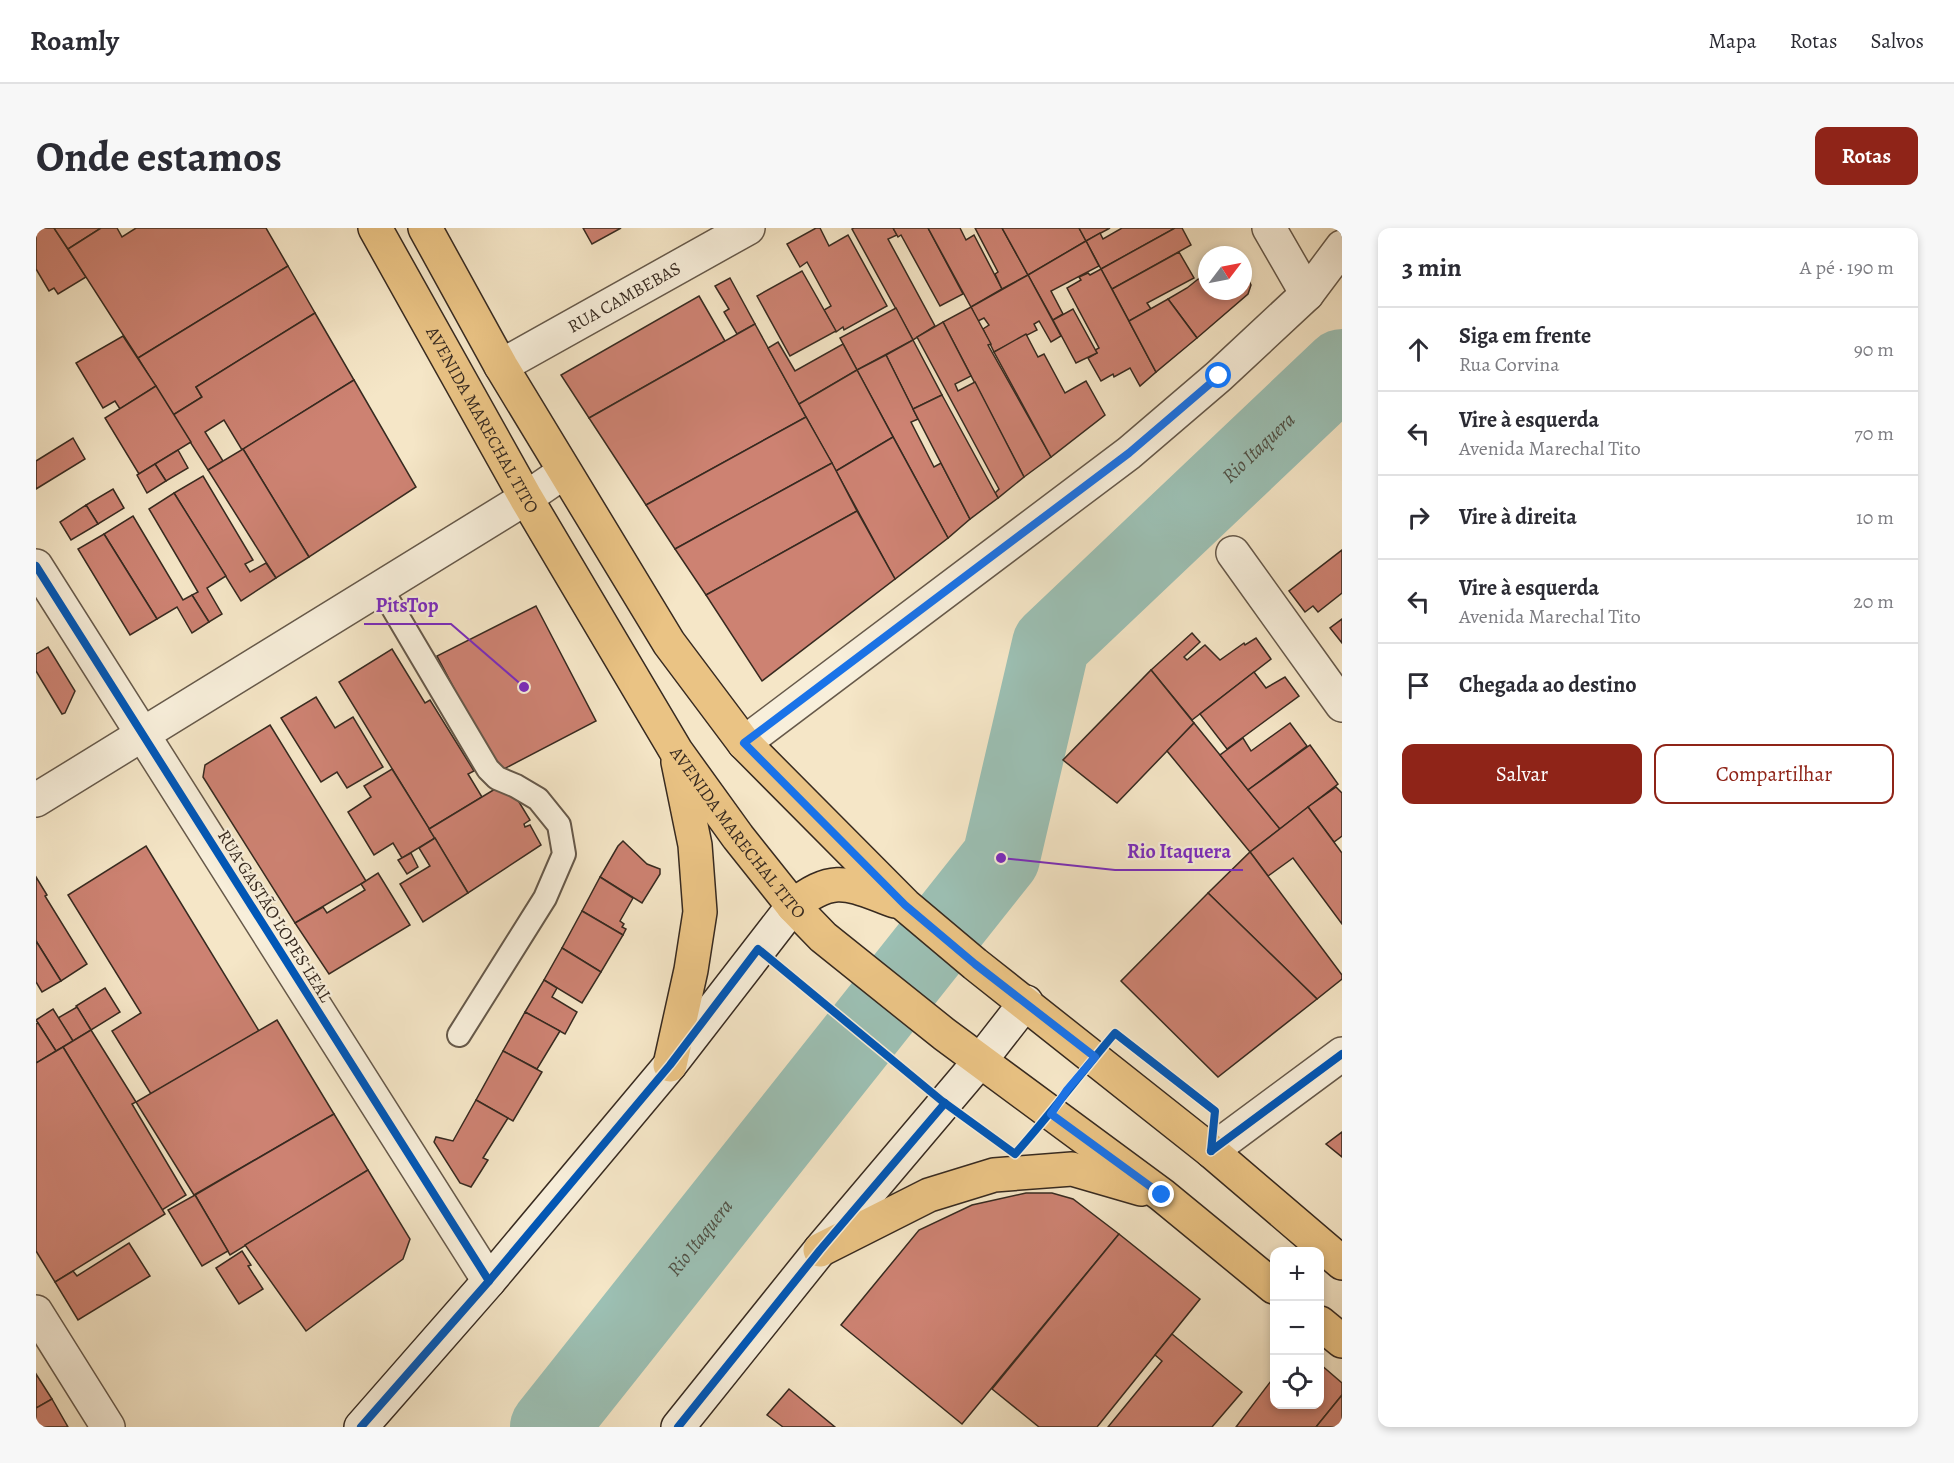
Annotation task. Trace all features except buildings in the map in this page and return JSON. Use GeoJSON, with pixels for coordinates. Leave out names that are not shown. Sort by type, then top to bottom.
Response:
{"type":"FeatureCollection","features":[{"type":"Feature","properties":{"kind":"main road","name":"AVENIDA MARECHAL TITO"},"geometry":{"type":"LineString","coordinates":[[375,228],[526,498],[676,752],[738,837],[793,906],[823,937],[944,1034],[1162,1195],[1270,1283]]}},
{"type":"Feature","properties":{"kind":"main road"},"geometry":{"type":"LineString","coordinates":[[425,228],[501,366],[669,643],[744,743],[860,876],[905,905],[975,964],[1026,1002],[1211,1151],[1342,1263]]}},
{"type":"Feature","properties":{"kind":"main road"},"geometry":{"type":"LineString","coordinates":[[670,1065],[691,970],[700,912],[695,845],[676,752]]}},
{"type":"Feature","properties":{"kind":"main road"},"geometry":{"type":"LineString","coordinates":[[793,906],[809,894],[826,886],[841,884],[860,876]]}},
{"type":"Feature","properties":{"kind":"main road"},"geometry":{"type":"LineString","coordinates":[[820,1250],[929,1195],[994,1175],[1072,1169],[1162,1195]]}},
{"type":"Feature","properties":{"kind":"main road"},"geometry":{"type":"LineString","coordinates":[[1324,1326],[1342,1341]]}},
{"type":"Feature","properties":{"kind":"street","name":"RUA CAMBEBAS"},"geometry":{"type":"LineString","coordinates":[[501,366],[747,228]]}},
{"type":"Feature","properties":{"kind":"street"},"geometry":{"type":"LineString","coordinates":[[1269,228],[1307,294]]}},
{"type":"Feature","properties":{"kind":"street"},"geometry":{"type":"LineString","coordinates":[[744,743],[1129,453],[1219,376],[1307,294],[1342,247]]}},
{"type":"Feature","properties":{"kind":"street"},"geometry":{"type":"LineString","coordinates":[[36,800],[526,498],[564,472]]}},
{"type":"Feature","properties":{"kind":"street"},"geometry":{"type":"LineString","coordinates":[[1233,554],[1342,705]]}},
{"type":"Feature","properties":{"kind":"street","name":"RUA GASTÃO LOPES LEAL"},"geometry":{"type":"LineString","coordinates":[[36,566],[489,1281]]}},
{"type":"Feature","properties":{"kind":"street"},"geometry":{"type":"LineString","coordinates":[[361,1427],[489,1281],[670,1065],[793,906]]}},
{"type":"Feature","properties":{"kind":"street"},"geometry":{"type":"LineString","coordinates":[[678,1427],[820,1250],[980,1061],[1026,1002]]}},
{"type":"Feature","properties":{"kind":"street"},"geometry":{"type":"LineString","coordinates":[[1211,1151],[1342,1054]]}},
{"type":"Feature","properties":{"kind":"street"},"geometry":{"type":"LineString","coordinates":[[36,1312],[108,1427]]}},
{"type":"Feature","properties":{"kind":"lane"},"geometry":{"type":"LineString","coordinates":[[381,588],[488,769],[497,778],[538,799],[559,825],[564,854],[545,898],[459,1035]]}},
{"type":"Feature","properties":{"kind":"waterway","name":"Rio Itaquera"},"geometry":{"type":"LineString","coordinates":[[549,1427],[1001,858],[1051,644],[1342,368]]}},
{"type":"Feature","properties":{"kind":"cycle path"},"geometry":{"type":"LineString","coordinates":[[36,566],[489,1281]]}},
{"type":"Feature","properties":{"kind":"cycle path"},"geometry":{"type":"LineString","coordinates":[[361,1427],[489,1281],[670,1065],[758,949],[942,1101],[1015,1154],[1115,1033],[1215,1111],[1211,1151]]}},
{"type":"Feature","properties":{"kind":"cycle path"},"geometry":{"type":"LineString","coordinates":[[1211,1151],[1342,1054]]}},
{"type":"Feature","properties":{"kind":"cycle path"},"geometry":{"type":"LineString","coordinates":[[678,1427],[820,1250],[945,1103]]}},
{"type":"Feature","properties":{"kind":"place","name":"PitsTop"},"geometry":{"type":"Point","coordinates":[524,687]}},
{"type":"Feature","properties":{"kind":"place","name":"Rio Itaquera"},"geometry":{"type":"Point","coordinates":[1001,858]}},
{"type":"Feature","properties":{"kind":"route"},"geometry":{"type":"LineString","coordinates":[[1162,1195],[1051,1114],[1067,1090],[1095,1057],[975,964],[905,905],[744,743],[1129,453],[1219,376]]}}]}
